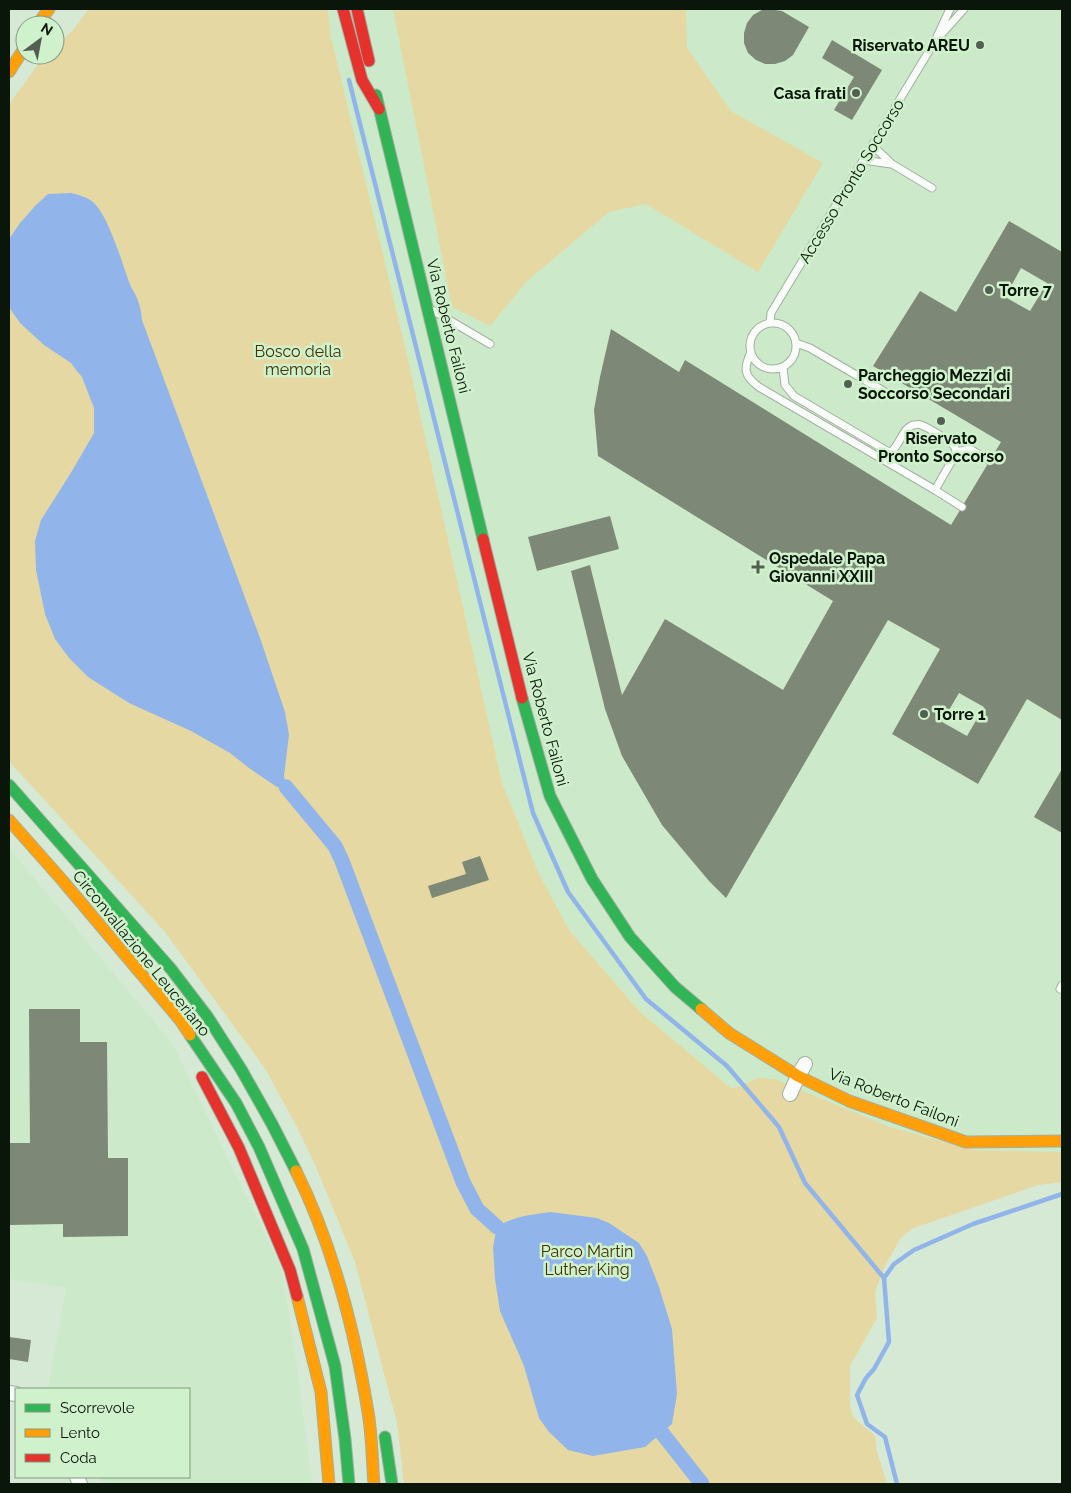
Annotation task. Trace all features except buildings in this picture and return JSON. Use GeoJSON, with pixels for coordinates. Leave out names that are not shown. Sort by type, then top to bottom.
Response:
{"type":"FeatureCollection","features":[{"type":"Feature","properties":{"kind":"main road"},"geometry":{"type":"LineString","coordinates":[[343,9],[362,80],[379,110]]}},
{"type":"Feature","properties":{"kind":"main road","name":"Via Roberto Failoni"},"geometry":{"type":"LineString","coordinates":[[357,9],[379,110],[522,702],[550,796],[592,879],[630,937],[675,987],[729,1033],[802,1070],[849,1101],[966,1142],[1062,1141]]}},
{"type":"Feature","properties":{"kind":"main road","name":"Circonvallazione Leuceriano"},"geometry":{"type":"LineString","coordinates":[[9,785],[142,936],[207,1016],[241,1069],[272,1124],[299,1178],[326,1243]]}},
{"type":"Feature","properties":{"kind":"main road","name":"Circonvallazione Leuceriano"},"geometry":{"type":"LineString","coordinates":[[9,820],[180,1020],[236,1103],[258,1147],[303,1249],[318,1297],[335,1366],[349,1484]]}},
{"type":"Feature","properties":{"kind":"main road"},"geometry":{"type":"LineString","coordinates":[[147,980],[160,1014]]}},
{"type":"Feature","properties":{"kind":"main road"},"geometry":{"type":"LineString","coordinates":[[196,1066],[239,1148],[290,1270],[321,1392],[329,1484]]}},
{"type":"Feature","properties":{"kind":"main road"},"geometry":{"type":"LineString","coordinates":[[326,1243],[349,1278],[372,1374]]}},
{"type":"Feature","properties":{"kind":"main road"},"geometry":{"type":"LineString","coordinates":[[326,1243],[352,1328],[368,1413],[374,1484]]}},
{"type":"Feature","properties":{"kind":"main road"},"geometry":{"type":"LineString","coordinates":[[384,1430],[392,1484]]}},
{"type":"Feature","properties":{"kind":"street"},"geometry":{"type":"LineString","coordinates":[[790,1094],[802,1070]]}},
{"type":"Feature","properties":{"kind":"lane","name":"Accesso Pronto Soccorso"},"geometry":{"type":"LineString","coordinates":[[950,9],[935,41],[771,313],[770,323],[757,330],[752,336],[750,352],[746,362],[746,371],[749,378],[759,387],[962,507]]}},
{"type":"Feature","properties":{"kind":"lane","name":"Accesso Pronto Soccorso"},"geometry":{"type":"LineString","coordinates":[[935,41],[964,9]]}},
{"type":"Feature","properties":{"kind":"lane"},"geometry":{"type":"LineString","coordinates":[[872,145],[892,164],[932,188]]}},
{"type":"Feature","properties":{"kind":"lane"},"geometry":{"type":"LineString","coordinates":[[863,160],[892,164]]}},
{"type":"Feature","properties":{"kind":"lane"},"geometry":{"type":"LineString","coordinates":[[427,307],[490,344]]}},
{"type":"Feature","properties":{"kind":"lane"},"geometry":{"type":"LineString","coordinates":[[750,352],[757,363],[763,367],[776,369],[783,367],[794,358],[796,343],[794,336],[784,326],[778,323],[770,323]]}},
{"type":"Feature","properties":{"kind":"lane"},"geometry":{"type":"LineString","coordinates":[[796,343],[810,348],[892,396]]}},
{"type":"Feature","properties":{"kind":"lane"},"geometry":{"type":"LineString","coordinates":[[783,367],[785,384],[794,396],[887,450],[892,452],[896,449],[907,429],[920,424],[951,442],[956,452],[935,490]]}},
{"type":"Feature","properties":{"kind":"lane"},"geometry":{"type":"LineString","coordinates":[[956,452],[970,449],[990,461]]}},
{"type":"Feature","properties":{"kind":"shaded area","name":"Ospedale Papa Giovanni XXIII"},"geometry":{"type":"Polygon","coordinates":[[[328,9],[1062,9],[1062,1152],[977,1150],[889,1127],[758,1078],[732,1089],[640,1012],[569,930],[538,872],[502,783],[331,37],[328,9]]]}},
{"type":"Feature","properties":{"kind":"shaded area"},"geometry":{"type":"Polygon","coordinates":[[[9,848],[172,1043],[281,1267],[294,1345],[312,1484],[106,1484],[98,1478],[190,1478],[190,1388],[48,1388],[66,1288],[9,1279],[9,848]]]}},
{"type":"Feature","properties":{"kind":"green space","name":"Parco Martin Luther King"},"geometry":{"type":"Polygon","coordinates":[[[89,9],[328,9],[331,37],[406,351],[502,783],[538,872],[569,930],[640,1012],[732,1089],[758,1078],[775,1079],[889,1127],[976,1150],[1062,1152],[1062,1182],[1038,1185],[911,1229],[900,1239],[885,1266],[875,1292],[877,1318],[850,1366],[850,1406],[853,1417],[875,1436],[877,1452],[887,1484],[404,1484],[397,1423],[355,1262],[316,1167],[266,1070],[165,932],[9,761],[9,104],[38,65],[65,65],[65,38],[89,9]]]}},
{"type":"Feature","properties":{"kind":"green space"},"geometry":{"type":"Polygon","coordinates":[[[393,9],[686,9],[687,48],[731,111],[823,163],[758,272],[646,204],[609,212],[527,281],[490,326],[452,307],[393,9]]]}},
{"type":"Feature","properties":{"kind":"water"},"geometry":{"type":"Polygon","coordinates":[[[71,193],[88,199],[99,209],[110,230],[131,287],[139,303],[142,320],[260,638],[285,712],[289,735],[284,776],[286,787],[277,787],[230,753],[191,731],[129,703],[88,677],[69,658],[55,639],[45,614],[36,570],[35,541],[41,520],[94,433],[94,408],[82,377],[71,363],[44,345],[20,323],[9,307],[9,239],[20,223],[48,194],[71,193]]]}},
{"type":"Feature","properties":{"kind":"water"},"geometry":{"type":"Polygon","coordinates":[[[550,1212],[597,1218],[609,1223],[639,1243],[647,1256],[672,1329],[677,1394],[672,1424],[645,1447],[593,1456],[568,1450],[549,1432],[539,1418],[524,1366],[500,1311],[493,1247],[497,1227],[503,1223],[516,1218],[550,1212]]]}},
{"type":"Feature","properties":{"kind":"waterway"},"geometry":{"type":"LineString","coordinates":[[349,80],[533,813],[568,892],[646,999],[727,1066],[779,1127],[805,1183],[884,1278]]}},
{"type":"Feature","properties":{"kind":"waterway"},"geometry":{"type":"LineString","coordinates":[[286,787],[335,846],[463,1182],[477,1209],[497,1227]]}},
{"type":"Feature","properties":{"kind":"waterway"},"geometry":{"type":"LineString","coordinates":[[897,1484],[885,1437],[867,1424],[857,1395],[889,1342],[884,1278],[894,1264],[914,1250],[973,1224],[1062,1194]]}},
{"type":"Feature","properties":{"kind":"waterway"},"geometry":{"type":"LineString","coordinates":[[662,1433],[702,1484]]}},
{"type":"Feature","properties":{"kind":"traffic: fast"},"geometry":{"type":"LineString","coordinates":[[376,95],[483,539]]}},
{"type":"Feature","properties":{"kind":"traffic: fast"},"geometry":{"type":"LineString","coordinates":[[522,698],[550,796],[592,879],[630,937],[675,987],[701,1009]]}},
{"type":"Feature","properties":{"kind":"traffic: fast"},"geometry":{"type":"LineString","coordinates":[[9,785],[171,969],[207,1016],[241,1069],[296,1171]]}},
{"type":"Feature","properties":{"kind":"traffic: fast"},"geometry":{"type":"LineString","coordinates":[[190,1035],[236,1103],[259,1147],[303,1249],[335,1366],[349,1484]]}},
{"type":"Feature","properties":{"kind":"traffic: fast"},"geometry":{"type":"LineString","coordinates":[[385,1437],[392,1484]]}},
{"type":"Feature","properties":{"kind":"traffic: slow"},"geometry":{"type":"LineString","coordinates":[[44,15],[49,9]]}},
{"type":"Feature","properties":{"kind":"traffic: slow"},"geometry":{"type":"LineString","coordinates":[[9,72],[15,63]]}},
{"type":"Feature","properties":{"kind":"traffic: slow"},"geometry":{"type":"LineString","coordinates":[[9,820],[180,1020],[190,1035]]}},
{"type":"Feature","properties":{"kind":"traffic: slow"},"geometry":{"type":"LineString","coordinates":[[701,1009],[729,1033],[798,1076],[849,1101],[966,1142],[1062,1141]]}},
{"type":"Feature","properties":{"kind":"traffic: slow"},"geometry":{"type":"LineString","coordinates":[[296,1171],[321,1228],[349,1320],[368,1412],[374,1484]]}},
{"type":"Feature","properties":{"kind":"traffic: slow"},"geometry":{"type":"LineString","coordinates":[[297,1296],[321,1392],[329,1484]]}},
{"type":"Feature","properties":{"kind":"traffic: jam"},"geometry":{"type":"LineString","coordinates":[[343,9],[362,80],[379,109]]}},
{"type":"Feature","properties":{"kind":"traffic: jam"},"geometry":{"type":"LineString","coordinates":[[357,9],[369,61]]}},
{"type":"Feature","properties":{"kind":"traffic: jam"},"geometry":{"type":"LineString","coordinates":[[483,539],[522,698]]}},
{"type":"Feature","properties":{"kind":"traffic: jam"},"geometry":{"type":"LineString","coordinates":[[202,1077],[239,1148],[290,1270],[297,1296]]}},
{"type":"Feature","properties":{"kind":"place","name":"Riservato AREU"},"geometry":{"type":"Point","coordinates":[980,45]}},
{"type":"Feature","properties":{"kind":"place","name":"Casa frati"},"geometry":{"type":"Point","coordinates":[856,93]}},
{"type":"Feature","properties":{"kind":"place","name":"Torre 7"},"geometry":{"type":"Point","coordinates":[989,290]}},
{"type":"Feature","properties":{"kind":"place","name":"Parcheggio Mezzi di Soccorso Secondari"},"geometry":{"type":"Point","coordinates":[848,384]}},
{"type":"Feature","properties":{"kind":"place","name":"Riservato Pronto Soccorso"},"geometry":{"type":"Point","coordinates":[941,421]}},
{"type":"Feature","properties":{"kind":"place","name":"Ospedale Papa Giovanni XXIII"},"geometry":{"type":"Point","coordinates":[758,567]}},
{"type":"Feature","properties":{"kind":"place","name":"Torre 1"},"geometry":{"type":"Point","coordinates":[924,714]}},
{"type":"Feature","properties":{"kind":"park label","name":"Bosco della memoria"},"geometry":{"type":"Point","coordinates":[298,360]}}]}
